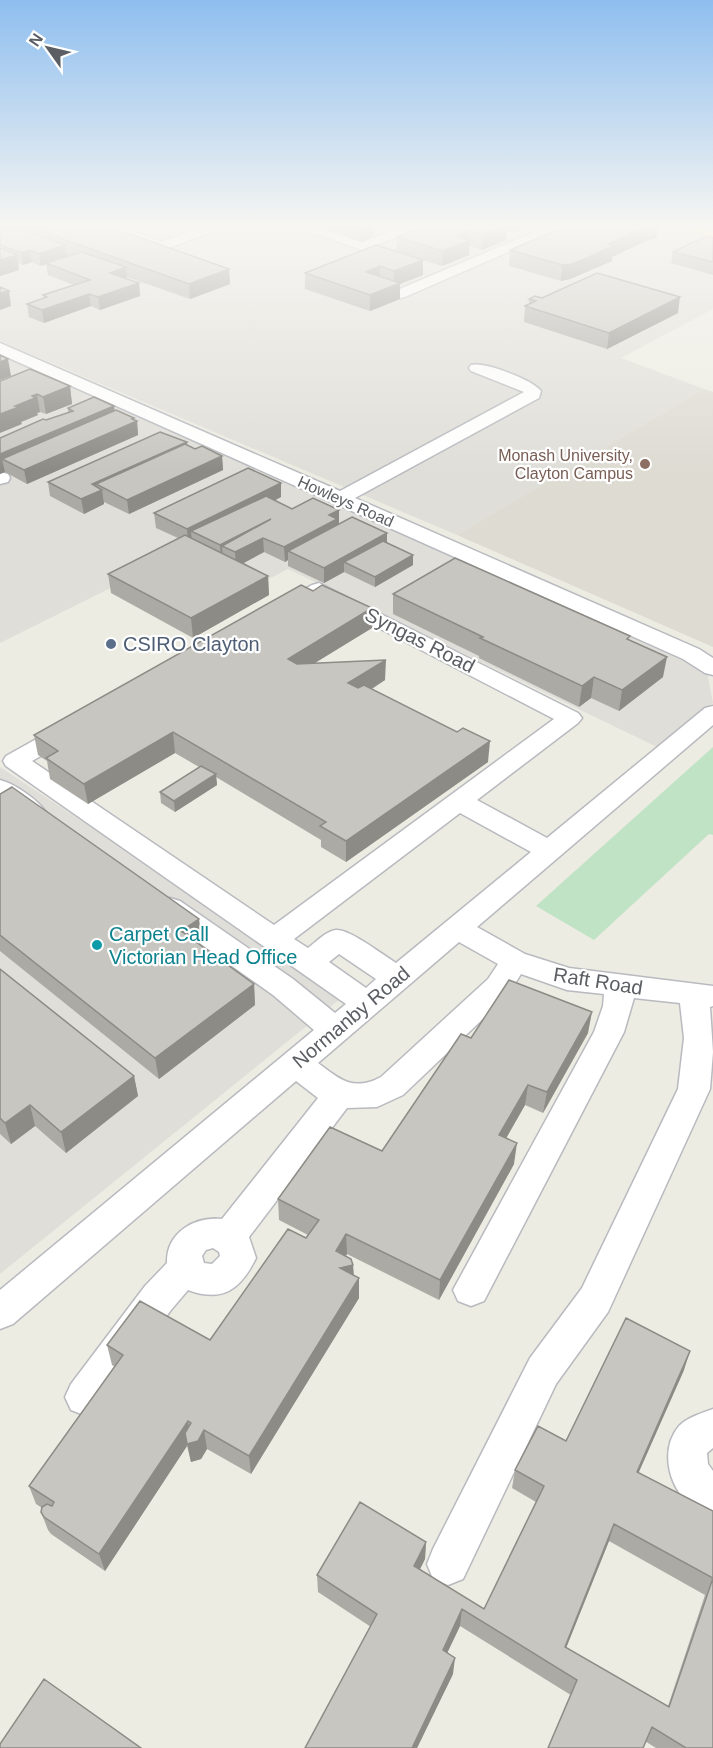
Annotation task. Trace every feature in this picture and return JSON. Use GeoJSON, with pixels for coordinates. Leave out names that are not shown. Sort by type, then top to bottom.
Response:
{"type":"FeatureCollection","features":[{"type":"Feature","properties":{"kind":"street","name":"Howleys Road"},"geometry":{"type":"LineString","coordinates":[[3,350],[33,375],[68,378],[96,403],[132,406],[691,654],[713,668]]}},
{"type":"Feature","properties":{"kind":"street"},"geometry":{"type":"LineString","coordinates":[[340,498],[533,394],[527,386],[477,368]]}},
{"type":"Feature","properties":{"kind":"street","name":"Syngas Road"},"geometry":{"type":"LineString","coordinates":[[274,939],[570,718],[319,589],[15,760],[367,1004]]}},
{"type":"Feature","properties":{"kind":"street","name":"Howleys Road"},"geometry":{"type":"LineString","coordinates":[[691,654],[713,660]]}},
{"type":"Feature","properties":{"kind":"street","name":"Normanby Road"},"geometry":{"type":"LineString","coordinates":[[0,1312],[709,718]]}},
{"type":"Feature","properties":{"kind":"street"},"geometry":{"type":"LineString","coordinates":[[0,788],[58,829]]}},
{"type":"Feature","properties":{"kind":"street"},"geometry":{"type":"LineString","coordinates":[[459,801],[550,851]]}},
{"type":"Feature","properties":{"kind":"street"},"geometry":{"type":"LineString","coordinates":[[146,891],[283,987],[335,1030]]}},
{"type":"Feature","properties":{"kind":"street","name":"Raft Road"},"geometry":{"type":"LineString","coordinates":[[457,928],[515,961],[567,979],[704,995]]}},
{"type":"Feature","properties":{"kind":"street"},"geometry":{"type":"LineString","coordinates":[[308,963],[338,940],[397,978]]}},
{"type":"Feature","properties":{"kind":"street"},"geometry":{"type":"LineString","coordinates":[[296,1064],[338,1096],[377,1094],[392,1086],[498,987],[515,961]]}},
{"type":"Feature","properties":{"kind":"street"},"geometry":{"type":"LineString","coordinates":[[471,1290],[609,1032],[618,1006],[620,986]]}},
{"type":"Feature","properties":{"kind":"street"},"geometry":{"type":"LineString","coordinates":[[448,1564],[543,1371],[595,1300],[694,1089],[704,995]]}},
{"type":"Feature","properties":{"kind":"street"},"geometry":{"type":"LineString","coordinates":[[84,1397],[158,1298],[185,1268],[198,1280],[212,1281],[229,1273],[238,1258],[234,1243],[228,1237],[338,1096]]}},
{"type":"Feature","properties":{"kind":"street"},"geometry":{"type":"LineString","coordinates":[[713,1428],[700,1432],[692,1440],[687,1451],[691,1475],[699,1487],[713,1497]]}},
{"type":"Feature","properties":{"kind":"shaded area"},"geometry":{"type":"Polygon","coordinates":[[[0,307],[713,307],[713,309],[621,358],[704,389],[457,535],[0,341],[0,307]]]}},
{"type":"Feature","properties":{"kind":"shaded area"},"geometry":{"type":"Polygon","coordinates":[[[0,355],[707,671],[713,703],[657,747],[288,569],[261,583],[191,548],[0,643],[0,355]]]}},
{"type":"Feature","properties":{"kind":"shaded area","name":"Monash University, Clayton Campus"},"geometry":{"type":"Polygon","coordinates":[[[704,389],[713,392],[713,647],[457,535],[704,389]]]}},
{"type":"Feature","properties":{"kind":"shaded area"},"geometry":{"type":"Polygon","coordinates":[[[0,767],[345,995],[0,1274],[0,767]]]}},
{"type":"Feature","properties":{"kind":"green space"},"geometry":{"type":"Polygon","coordinates":[[[713,747],[713,835],[709,834],[594,940],[536,906],[713,747]]]}},
{"type":"Feature","properties":{"kind":"building"},"geometry":{"type":"Polygon","coordinates":[[[33,307],[52,307],[42,310],[33,307]]]}},
{"type":"Feature","properties":{"kind":"building"},"geometry":{"type":"Polygon","coordinates":[[[527,307],[661,307],[609,333],[527,307]]]}},
{"type":"Feature","properties":{"kind":"building"},"geometry":{"type":"Polygon","coordinates":[[[0,355],[8,359],[0,362],[0,355]]]}},
{"type":"Feature","properties":{"kind":"building"},"geometry":{"type":"Polygon","coordinates":[[[30,369],[70,386],[43,397],[37,394],[32,396],[35,398],[0,414],[0,381],[30,369]]]}},
{"type":"Feature","properties":{"kind":"building"},"geometry":{"type":"Polygon","coordinates":[[[94,397],[114,406],[0,454],[0,438],[43,419],[73,411],[68,408],[94,397]]]}},
{"type":"Feature","properties":{"kind":"building"},"geometry":{"type":"Polygon","coordinates":[[[116,410],[137,421],[24,470],[2,459],[116,410]]]}},
{"type":"Feature","properties":{"kind":"building"},"geometry":{"type":"Polygon","coordinates":[[[160,432],[187,442],[92,484],[102,490],[81,499],[48,482],[160,432]]]}},
{"type":"Feature","properties":{"kind":"building"},"geometry":{"type":"Polygon","coordinates":[[[185,444],[195,449],[202,446],[222,456],[127,500],[96,484],[185,444]]]}},
{"type":"Feature","properties":{"kind":"building"},"geometry":{"type":"Polygon","coordinates":[[[248,468],[281,483],[187,529],[154,513],[248,468]]]}},
{"type":"Feature","properties":{"kind":"building"},"geometry":{"type":"Polygon","coordinates":[[[266,496],[292,509],[313,498],[339,510],[329,515],[337,519],[284,547],[263,538],[235,552],[222,546],[271,519],[220,545],[191,531],[262,498],[266,496]]]}},
{"type":"Feature","properties":{"kind":"building"},"geometry":{"type":"Polygon","coordinates":[[[352,517],[387,533],[324,568],[288,551],[352,517]]]}},
{"type":"Feature","properties":{"kind":"building"},"geometry":{"type":"Polygon","coordinates":[[[185,535],[268,576],[191,618],[108,574],[185,535]]]}},
{"type":"Feature","properties":{"kind":"building"},"geometry":{"type":"Polygon","coordinates":[[[383,541],[413,555],[375,577],[344,562],[383,541]]]}},
{"type":"Feature","properties":{"kind":"building"},"geometry":{"type":"Polygon","coordinates":[[[455,558],[630,636],[627,639],[667,657],[622,690],[594,677],[582,686],[393,594],[455,558]]]}},
{"type":"Feature","properties":{"kind":"building"},"geometry":{"type":"Polygon","coordinates":[[[301,585],[313,591],[322,585],[372,608],[288,659],[297,664],[386,660],[348,683],[358,688],[364,685],[457,732],[463,728],[490,741],[346,841],[320,826],[326,822],[173,732],[84,784],[46,758],[58,751],[34,735],[301,585]]]}},
{"type":"Feature","properties":{"kind":"building"},"geometry":{"type":"Polygon","coordinates":[[[201,766],[216,774],[174,801],[160,792],[201,766]]]}},
{"type":"Feature","properties":{"kind":"building","name":"Carpet Call Victorian Head Office"},"geometry":{"type":"Polygon","coordinates":[[[12,787],[199,919],[181,931],[254,984],[155,1058],[0,935],[0,794],[12,787]]]}},
{"type":"Feature","properties":{"kind":"building"},"geometry":{"type":"Polygon","coordinates":[[[0,969],[134,1076],[61,1132],[30,1105],[5,1123],[0,1118],[0,969]]]}},
{"type":"Feature","properties":{"kind":"building"},"geometry":{"type":"Polygon","coordinates":[[[509,980],[592,1012],[547,1092],[528,1085],[499,1135],[517,1143],[440,1280],[346,1234],[336,1251],[351,1259],[353,1265],[340,1268],[359,1278],[249,1456],[204,1430],[198,1441],[187,1444],[185,1433],[191,1423],[188,1421],[99,1554],[44,1517],[41,1512],[42,1507],[47,1504],[52,1506],[54,1502],[29,1486],[123,1355],[107,1345],[140,1301],[210,1340],[288,1229],[306,1238],[319,1220],[278,1199],[330,1127],[382,1151],[461,1034],[471,1038],[509,980]]]}},
{"type":"Feature","properties":{"kind":"building"},"geometry":{"type":"Polygon","coordinates":[[[626,1318],[690,1351],[637,1472],[713,1511],[713,1578],[713,1748],[686,1748],[652,1727],[643,1748],[548,1748],[577,1680],[462,1609],[443,1650],[455,1658],[412,1748],[305,1748],[377,1614],[317,1575],[360,1502],[426,1542],[414,1566],[484,1609],[544,1486],[515,1470],[538,1426],[566,1441],[626,1318]],[[614,1524],[565,1647],[669,1707],[713,1578],[614,1524]]]}},
{"type":"Feature","properties":{"kind":"building"},"geometry":{"type":"Polygon","coordinates":[[[44,1679],[141,1748],[0,1748],[0,1744],[44,1679]]]}},
{"type":"Feature","properties":{"kind":"place","name":"Monash University, Clayton Campus"},"geometry":{"type":"Point","coordinates":[645,464]}},
{"type":"Feature","properties":{"kind":"place","name":"CSIRO Clayton"},"geometry":{"type":"Point","coordinates":[111,644]}},
{"type":"Feature","properties":{"kind":"place","name":"Carpet Call Victorian Head Office"},"geometry":{"type":"Point","coordinates":[97,945]}}]}
